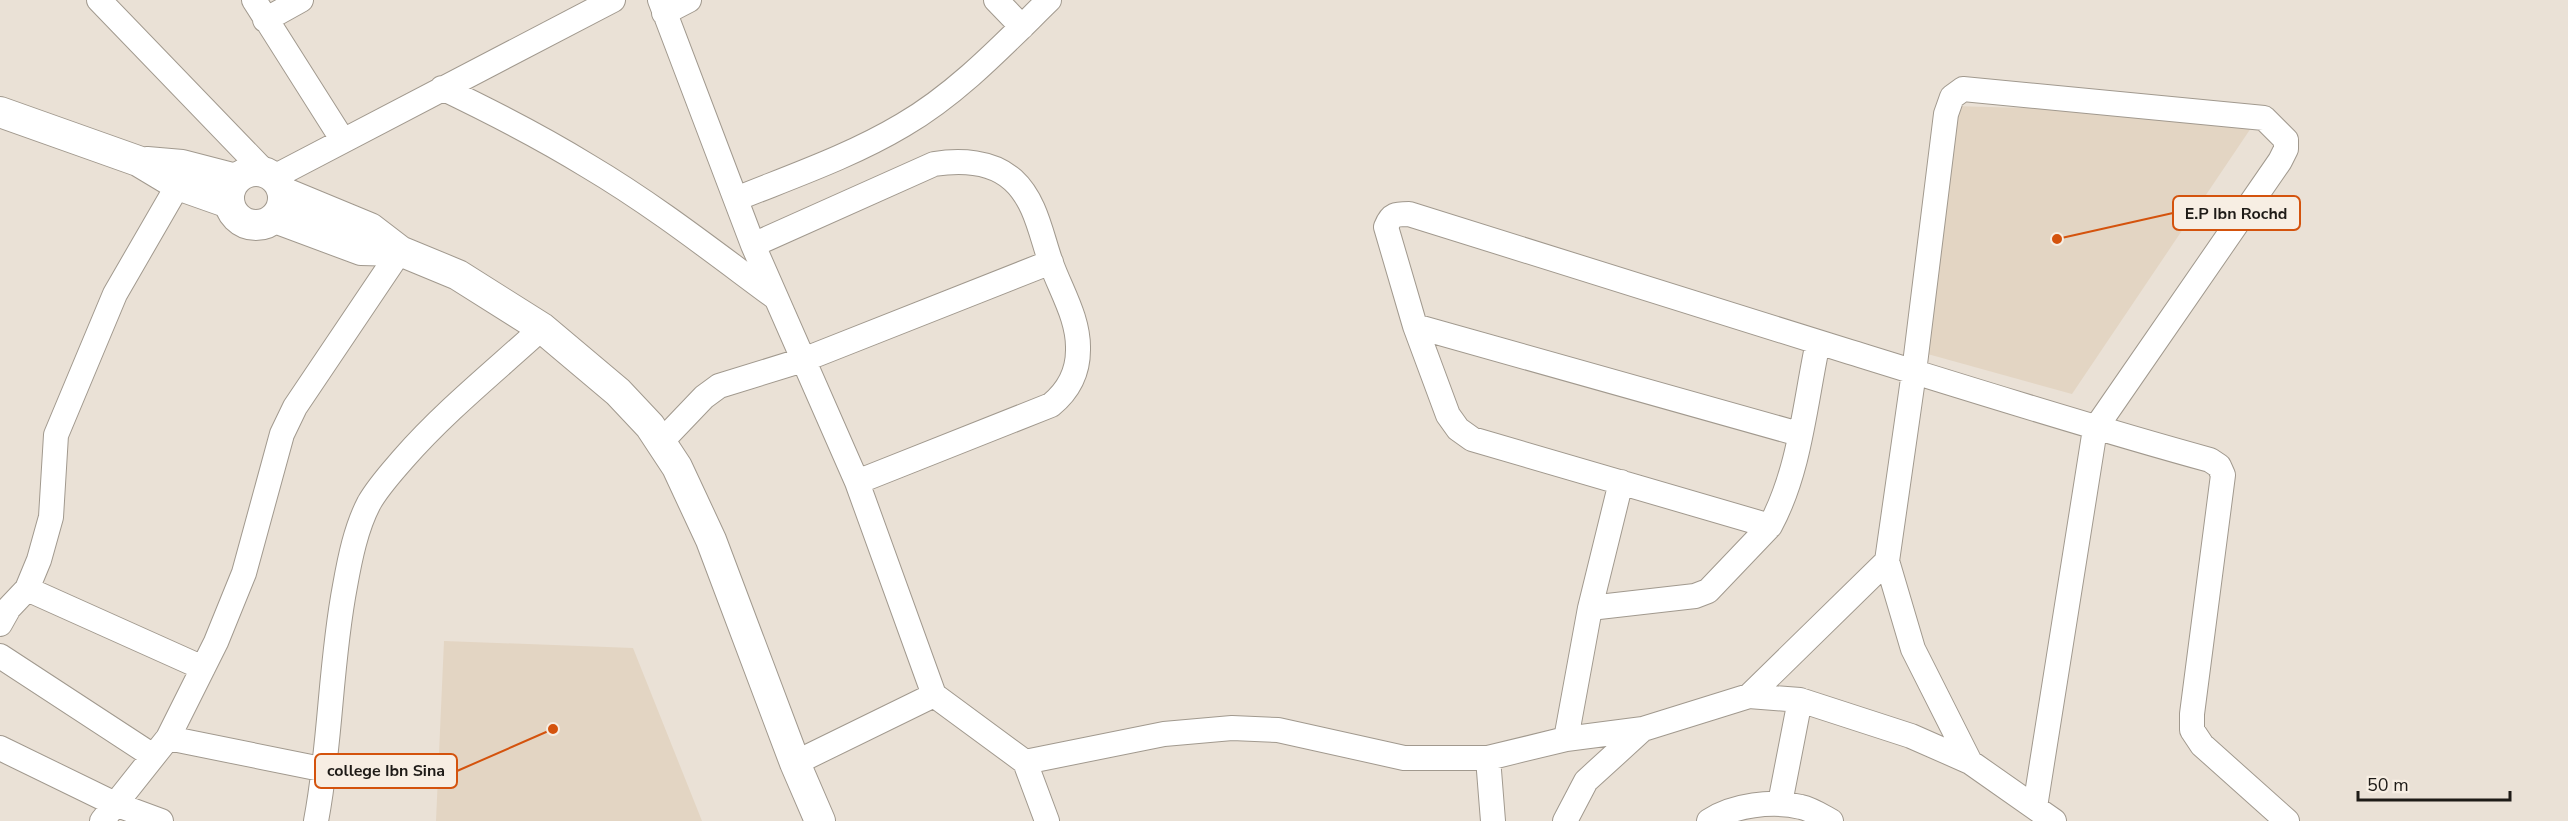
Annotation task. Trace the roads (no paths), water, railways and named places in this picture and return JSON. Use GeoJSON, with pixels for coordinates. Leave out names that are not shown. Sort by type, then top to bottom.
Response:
{"type":"FeatureCollection","features":[{"type":"Feature","properties":{"kind":"main road"},"geometry":{"type":"LineString","coordinates":[[0,112],[138,161],[178,185],[232,191]]}},
{"type":"Feature","properties":{"kind":"main road"},"geometry":{"type":"LineString","coordinates":[[138,161],[182,165],[232,191]]}},
{"type":"Feature","properties":{"kind":"main road"},"geometry":{"type":"LineString","coordinates":[[274,190],[257,226],[247,225],[238,220],[232,191],[245,173],[274,190],[361,250],[400,252],[458,275],[542,328],[618,392],[661,442],[677,467],[711,540],[795,763],[820,821]]}},
{"type":"Feature","properties":{"kind":"street"},"geometry":{"type":"LineString","coordinates":[[99,0],[274,190],[342,139],[613,0]]}},
{"type":"Feature","properties":{"kind":"street"},"geometry":{"type":"LineString","coordinates":[[301,0],[259,10],[342,139]]}},
{"type":"Feature","properties":{"kind":"street"},"geometry":{"type":"LineString","coordinates":[[689,0],[662,6],[753,245],[857,482],[934,695],[1025,762],[1047,821]]}},
{"type":"Feature","properties":{"kind":"street"},"geometry":{"type":"LineString","coordinates":[[996,0],[1022,27]]}},
{"type":"Feature","properties":{"kind":"street"},"geometry":{"type":"LineString","coordinates":[[736,199],[852,153],[905,124],[947,94],[1049,0]]}},
{"type":"Feature","properties":{"kind":"street"},"geometry":{"type":"LineString","coordinates":[[442,88],[522,127],[589,166],[652,208],[778,299]]}},
{"type":"Feature","properties":{"kind":"street"},"geometry":{"type":"LineString","coordinates":[[1970,762],[1913,649],[1887,561],[1914,372],[1946,114],[1952,97],[1964,89],[2264,118],[2286,140],[2286,149],[2280,161],[2095,429],[2035,807]]}},
{"type":"Feature","properties":{"kind":"street"},"geometry":{"type":"LineString","coordinates":[[753,245],[934,164],[955,161],[972,162],[1012,179],[1035,215],[1075,323],[1078,350],[1074,374],[1065,394],[1051,405],[857,482]]}},
{"type":"Feature","properties":{"kind":"street"},"geometry":{"type":"LineString","coordinates":[[0,624],[9,608],[27,589],[39,560],[51,517],[56,435],[115,294],[178,185]]}},
{"type":"Feature","properties":{"kind":"street"},"geometry":{"type":"LineString","coordinates":[[1770,526],[1472,439],[1458,429],[1448,415],[1415,326],[1386,227],[1389,218],[1396,214],[1409,214],[2095,429],[2210,460],[2219,466],[2223,475],[2192,714],[2192,730],[2202,745],[2287,821]]}},
{"type":"Feature","properties":{"kind":"street"},"geometry":{"type":"LineString","coordinates":[[108,812],[160,747],[203,668],[244,573],[287,425],[295,407],[400,252]]}},
{"type":"Feature","properties":{"kind":"street"},"geometry":{"type":"LineString","coordinates":[[661,442],[687,413],[719,386],[803,360],[1051,262]]}},
{"type":"Feature","properties":{"kind":"street"},"geometry":{"type":"LineString","coordinates":[[1415,326],[1799,434]]}},
{"type":"Feature","properties":{"kind":"street"},"geometry":{"type":"LineString","coordinates":[[316,821],[326,770],[336,635],[349,565],[358,530],[370,502],[391,473],[444,416],[542,328]]}},
{"type":"Feature","properties":{"kind":"street"},"geometry":{"type":"LineString","coordinates":[[1590,608],[1695,596],[1708,591],[1770,526],[1790,479],[1818,342]]}},
{"type":"Feature","properties":{"kind":"street"},"geometry":{"type":"LineString","coordinates":[[1566,739],[1590,608],[1621,482]]}},
{"type":"Feature","properties":{"kind":"street"},"geometry":{"type":"LineString","coordinates":[[1749,696],[1887,561]]}},
{"type":"Feature","properties":{"kind":"street"},"geometry":{"type":"LineString","coordinates":[[27,589],[203,668]]}},
{"type":"Feature","properties":{"kind":"street"},"geometry":{"type":"LineString","coordinates":[[0,656],[160,747],[326,770]]}},
{"type":"Feature","properties":{"kind":"street"},"geometry":{"type":"LineString","coordinates":[[795,763],[934,695]]}},
{"type":"Feature","properties":{"kind":"street"},"geometry":{"type":"LineString","coordinates":[[1025,762],[1164,734],[1232,728],[1278,730],[1404,758],[1488,758],[1566,739],[1643,729],[1749,696],[1800,700],[1911,736],[1970,762],[2054,821]]}},
{"type":"Feature","properties":{"kind":"street"},"geometry":{"type":"LineString","coordinates":[[1780,803],[1800,700]]}},
{"type":"Feature","properties":{"kind":"street"},"geometry":{"type":"LineString","coordinates":[[1565,821],[1586,781],[1643,729]]}},
{"type":"Feature","properties":{"kind":"street"},"geometry":{"type":"LineString","coordinates":[[0,748],[108,812],[161,821]]}},
{"type":"Feature","properties":{"kind":"street"},"geometry":{"type":"LineString","coordinates":[[1488,758],[1493,821]]}},
{"type":"Feature","properties":{"kind":"street"},"geometry":{"type":"LineString","coordinates":[[1708,821],[1718,815],[1780,803],[1804,807],[1831,821]]}},
{"type":"Feature","properties":{"kind":"place","name":"E.P Ibn Rochd"},"geometry":{"type":"Point","coordinates":[2057,239]}},
{"type":"Feature","properties":{"kind":"place","name":"college Ibn Sina"},"geometry":{"type":"Point","coordinates":[553,729]}}]}
